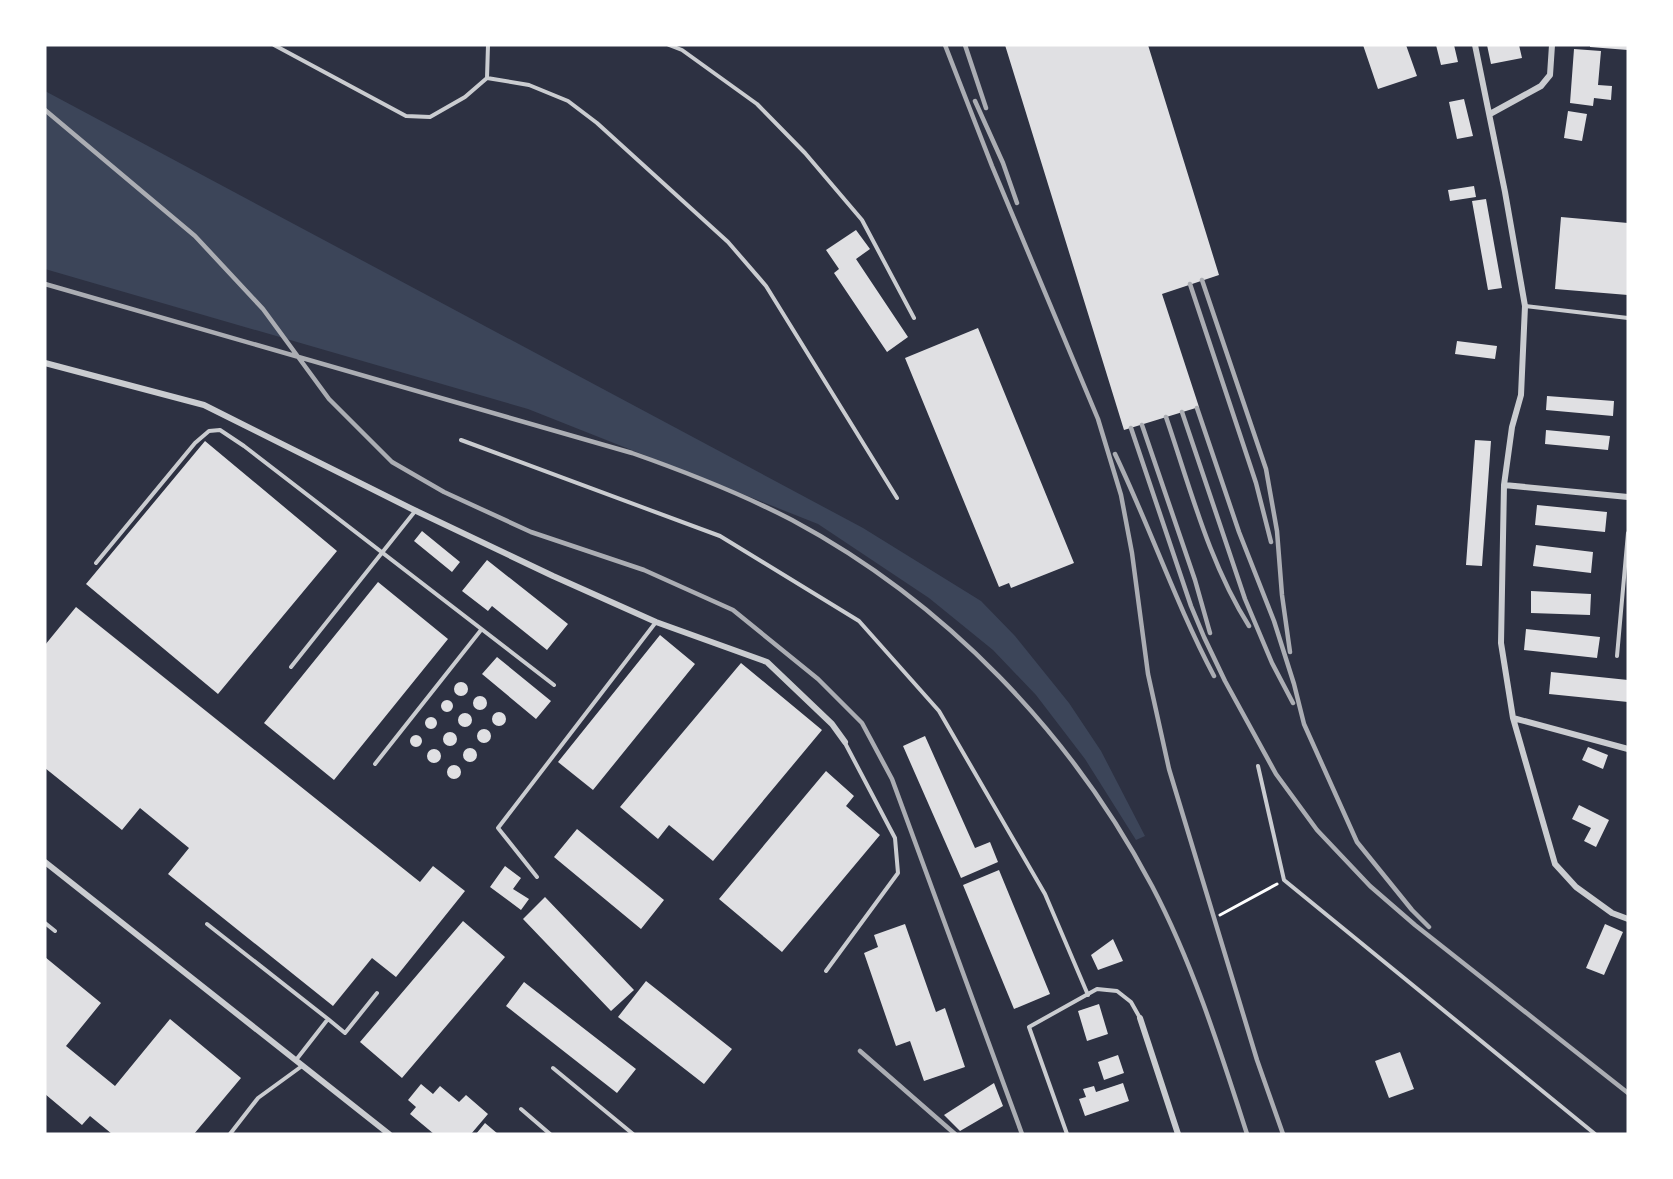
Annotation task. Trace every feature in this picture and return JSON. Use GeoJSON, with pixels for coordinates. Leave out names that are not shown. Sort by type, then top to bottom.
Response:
{"type":"FeatureCollection","features":[{"type":"Feature","properties":{"kind":"street"},"geometry":{"type":"LineString","coordinates":[[1475,45],[1505,192],[1525,306],[1521,395],[1512,427],[1504,485],[1501,643],[1513,718],[1555,864],[1576,887],[1612,913],[1628,919]]}},
{"type":"Feature","properties":{"kind":"street"},"geometry":{"type":"LineString","coordinates":[[1490,114],[1541,86],[1550,75],[1552,45]]}},
{"type":"Feature","properties":{"kind":"street"},"geometry":{"type":"LineString","coordinates":[[45,363],[204,405],[553,576],[656,622],[766,662],[832,724],[844,742]]}},
{"type":"Feature","properties":{"kind":"street"},"geometry":{"type":"LineString","coordinates":[[1504,485],[1628,497]]}},
{"type":"Feature","properties":{"kind":"street"},"geometry":{"type":"LineString","coordinates":[[1513,718],[1628,749]]}},
{"type":"Feature","properties":{"kind":"street"},"geometry":{"type":"LineString","coordinates":[[45,862],[389,1134]]}},
{"type":"Feature","properties":{"kind":"street"},"geometry":{"type":"LineString","coordinates":[[1140,1018],[1179,1134]]}},
{"type":"Feature","properties":{"kind":"lane"},"geometry":{"type":"LineString","coordinates":[[274,45],[406,116],[430,117],[465,97],[487,78],[488,45]]}},
{"type":"Feature","properties":{"kind":"lane"},"geometry":{"type":"LineString","coordinates":[[669,45],[682,50],[757,104],[805,153],[862,220],[915,318]]}},
{"type":"Feature","properties":{"kind":"lane"},"geometry":{"type":"LineString","coordinates":[[487,78],[529,85],[568,101],[597,123],[728,242],[766,286],[897,498]]}},
{"type":"Feature","properties":{"kind":"lane"},"geometry":{"type":"LineString","coordinates":[[1525,306],[1628,318]]}},
{"type":"Feature","properties":{"kind":"lane"},"geometry":{"type":"LineString","coordinates":[[96,563],[195,443],[209,431],[220,430],[244,446],[554,685]]}},
{"type":"Feature","properties":{"kind":"lane"},"geometry":{"type":"LineString","coordinates":[[461,440],[720,536],[858,621],[939,711],[1045,894],[1088,994]]}},
{"type":"Feature","properties":{"kind":"lane"},"geometry":{"type":"LineString","coordinates":[[291,667],[416,510]]}},
{"type":"Feature","properties":{"kind":"lane"},"geometry":{"type":"LineString","coordinates":[[1617,656],[1628,533]]}},
{"type":"Feature","properties":{"kind":"lane"},"geometry":{"type":"LineString","coordinates":[[537,877],[498,828],[656,622]]}},
{"type":"Feature","properties":{"kind":"lane"},"geometry":{"type":"LineString","coordinates":[[375,764],[482,630]]}},
{"type":"Feature","properties":{"kind":"lane"},"geometry":{"type":"LineString","coordinates":[[826,971],[898,873],[895,838],[844,742]]}},
{"type":"Feature","properties":{"kind":"lane"},"geometry":{"type":"LineString","coordinates":[[1258,766],[1284,880],[1595,1134]]}},
{"type":"Feature","properties":{"kind":"lane"},"geometry":{"type":"LineString","coordinates":[[45,923],[55,931]]}},
{"type":"Feature","properties":{"kind":"lane"},"geometry":{"type":"LineString","coordinates":[[207,924],[345,1033],[377,993]]}},
{"type":"Feature","properties":{"kind":"lane"},"geometry":{"type":"LineString","coordinates":[[1067,1134],[1029,1027],[1097,989],[1117,991],[1131,1002],[1140,1018]]}},
{"type":"Feature","properties":{"kind":"lane"},"geometry":{"type":"LineString","coordinates":[[296,1060],[328,1019]]}},
{"type":"Feature","properties":{"kind":"lane"},"geometry":{"type":"LineString","coordinates":[[230,1134],[258,1098],[302,1066]]}},
{"type":"Feature","properties":{"kind":"lane"},"geometry":{"type":"LineString","coordinates":[[553,1068],[633,1134]]}},
{"type":"Feature","properties":{"kind":"lane"},"geometry":{"type":"LineString","coordinates":[[521,1109],[550,1134]]}},
{"type":"Feature","properties":{"kind":"path"},"geometry":{"type":"LineString","coordinates":[[1220,915],[1284,880]]}},
{"type":"Feature","properties":{"kind":"shaded area"},"geometry":{"type":"Polygon","coordinates":[[[45,91],[863,528],[981,601],[1015,636],[1069,703],[1101,751],[1145,836],[1136,840],[1085,759],[1036,695],[993,650],[929,598],[818,524],[528,409],[45,269],[45,91]]]}},
{"type":"Feature","properties":{"kind":"building"},"geometry":{"type":"Polygon","coordinates":[[[1005,45],[1148,45],[1219,275],[1162,294],[1199,407],[1124,430],[1005,45]]]}},
{"type":"Feature","properties":{"kind":"building"},"geometry":{"type":"Polygon","coordinates":[[[1363,45],[1406,45],[1417,76],[1378,89],[1363,45]]]}},
{"type":"Feature","properties":{"kind":"building"},"geometry":{"type":"Polygon","coordinates":[[[1436,45],[1454,45],[1458,62],[1441,65],[1436,45]]]}},
{"type":"Feature","properties":{"kind":"building"},"geometry":{"type":"Polygon","coordinates":[[[1487,45],[1519,45],[1522,58],[1491,64],[1487,45]]]}},
{"type":"Feature","properties":{"kind":"building"},"geometry":{"type":"Polygon","coordinates":[[[1590,45],[1628,45],[1628,50],[1590,47],[1590,45]]]}},
{"type":"Feature","properties":{"kind":"building"},"geometry":{"type":"Polygon","coordinates":[[[1574,49],[1601,51],[1598,85],[1612,86],[1611,100],[1594,98],[1593,106],[1570,103],[1574,49]]]}},
{"type":"Feature","properties":{"kind":"building"},"geometry":{"type":"Polygon","coordinates":[[[1464,99],[1473,136],[1457,139],[1449,102],[1464,99]]]}},
{"type":"Feature","properties":{"kind":"building"},"geometry":{"type":"Polygon","coordinates":[[[1568,111],[1587,114],[1582,141],[1564,138],[1568,111]]]}},
{"type":"Feature","properties":{"kind":"building"},"geometry":{"type":"Polygon","coordinates":[[[1474,186],[1476,197],[1450,201],[1448,190],[1474,186]]]}},
{"type":"Feature","properties":{"kind":"building"},"geometry":{"type":"Polygon","coordinates":[[[1486,199],[1502,288],[1488,290],[1472,201],[1486,199]]]}},
{"type":"Feature","properties":{"kind":"building"},"geometry":{"type":"Polygon","coordinates":[[[1561,217],[1628,223],[1628,295],[1555,289],[1561,217]]]}},
{"type":"Feature","properties":{"kind":"building"},"geometry":{"type":"Polygon","coordinates":[[[856,230],[870,249],[856,259],[908,337],[887,352],[834,273],[839,269],[826,250],[856,230]]]}},
{"type":"Feature","properties":{"kind":"building"},"geometry":{"type":"Polygon","coordinates":[[[978,328],[1074,563],[1011,588],[1009,583],[999,587],[905,358],[978,328]]]}},
{"type":"Feature","properties":{"kind":"building"},"geometry":{"type":"Polygon","coordinates":[[[1457,341],[1497,346],[1495,359],[1455,354],[1457,341]]]}},
{"type":"Feature","properties":{"kind":"building"},"geometry":{"type":"Polygon","coordinates":[[[1547,396],[1614,401],[1613,416],[1546,410],[1547,396]]]}},
{"type":"Feature","properties":{"kind":"building"},"geometry":{"type":"Polygon","coordinates":[[[1546,430],[1610,436],[1608,450],[1545,444],[1546,430]]]}},
{"type":"Feature","properties":{"kind":"building"},"geometry":{"type":"Polygon","coordinates":[[[1475,440],[1491,441],[1482,566],[1466,565],[1475,440]]]}},
{"type":"Feature","properties":{"kind":"building"},"geometry":{"type":"Polygon","coordinates":[[[205,441],[337,551],[218,694],[86,584],[205,441]]]}},
{"type":"Feature","properties":{"kind":"building"},"geometry":{"type":"Polygon","coordinates":[[[1537,505],[1607,512],[1605,532],[1535,525],[1537,505]]]}},
{"type":"Feature","properties":{"kind":"building"},"geometry":{"type":"Polygon","coordinates":[[[422,531],[460,562],[452,572],[414,541],[422,531]]]}},
{"type":"Feature","properties":{"kind":"building"},"geometry":{"type":"Polygon","coordinates":[[[1536,545],[1593,552],[1591,573],[1533,566],[1536,545]]]}},
{"type":"Feature","properties":{"kind":"building"},"geometry":{"type":"Polygon","coordinates":[[[487,560],[568,624],[547,650],[492,606],[488,611],[462,591],[487,560]]]}},
{"type":"Feature","properties":{"kind":"building"},"geometry":{"type":"Polygon","coordinates":[[[378,582],[448,639],[334,780],[264,723],[378,582]]]}},
{"type":"Feature","properties":{"kind":"building"},"geometry":{"type":"Polygon","coordinates":[[[1531,591],[1591,594],[1590,615],[1531,613],[1531,591]]]}},
{"type":"Feature","properties":{"kind":"building"},"geometry":{"type":"Polygon","coordinates":[[[76,607],[420,882],[433,866],[465,891],[396,977],[372,958],[333,1006],[168,874],[189,848],[140,808],[122,830],[45,768],[45,645],[76,607]]]}},
{"type":"Feature","properties":{"kind":"building"},"geometry":{"type":"Polygon","coordinates":[[[1526,629],[1600,637],[1597,658],[1524,650],[1526,629]]]}},
{"type":"Feature","properties":{"kind":"building"},"geometry":{"type":"Polygon","coordinates":[[[660,635],[695,664],[593,790],[558,762],[660,635]]]}},
{"type":"Feature","properties":{"kind":"building"},"geometry":{"type":"Polygon","coordinates":[[[497,657],[551,701],[536,719],[482,674],[497,657]]]}},
{"type":"Feature","properties":{"kind":"building"},"geometry":{"type":"Polygon","coordinates":[[[741,663],[822,730],[713,861],[669,825],[658,839],[620,807],[741,663]]]}},
{"type":"Feature","properties":{"kind":"building"},"geometry":{"type":"Polygon","coordinates":[[[1551,672],[1628,680],[1628,702],[1549,694],[1551,672]]]}},
{"type":"Feature","properties":{"kind":"building"},"geometry":{"type":"Polygon","coordinates":[[[461,682],[466,684],[468,689],[466,694],[461,696],[456,694],[454,689],[456,684],[461,682]]]}},
{"type":"Feature","properties":{"kind":"building"},"geometry":{"type":"Polygon","coordinates":[[[480,696],[485,698],[487,703],[485,708],[480,710],[475,708],[473,703],[475,698],[480,696]]]}},
{"type":"Feature","properties":{"kind":"building"},"geometry":{"type":"Polygon","coordinates":[[[449,700],[453,706],[449,712],[445,712],[441,704],[449,700]]]}},
{"type":"Feature","properties":{"kind":"building"},"geometry":{"type":"Polygon","coordinates":[[[499,712],[504,714],[506,719],[504,724],[499,726],[494,724],[492,719],[494,714],[499,712]]]}},
{"type":"Feature","properties":{"kind":"building"},"geometry":{"type":"Polygon","coordinates":[[[462,713],[468,713],[472,720],[468,727],[462,727],[458,723],[458,717],[462,713]]]}},
{"type":"Feature","properties":{"kind":"building"},"geometry":{"type":"Polygon","coordinates":[[[433,717],[437,723],[433,729],[429,729],[425,721],[433,717]]]}},
{"type":"Feature","properties":{"kind":"building"},"geometry":{"type":"Polygon","coordinates":[[[484,729],[489,731],[491,736],[489,741],[484,743],[479,741],[477,736],[479,731],[484,729]]]}},
{"type":"Feature","properties":{"kind":"building"},"geometry":{"type":"Polygon","coordinates":[[[447,732],[453,732],[457,739],[453,746],[447,746],[443,742],[443,736],[447,732]]]}},
{"type":"Feature","properties":{"kind":"building"},"geometry":{"type":"Polygon","coordinates":[[[418,735],[422,741],[418,747],[414,747],[410,739],[418,735]]]}},
{"type":"Feature","properties":{"kind":"building"},"geometry":{"type":"Polygon","coordinates":[[[925,736],[975,848],[990,842],[998,862],[961,878],[903,746],[925,736]]]}},
{"type":"Feature","properties":{"kind":"building"},"geometry":{"type":"Polygon","coordinates":[[[1588,747],[1608,755],[1603,769],[1582,760],[1588,747]]]}},
{"type":"Feature","properties":{"kind":"building"},"geometry":{"type":"Polygon","coordinates":[[[470,748],[475,750],[477,755],[475,760],[470,762],[465,760],[463,755],[465,750],[470,748]]]}},
{"type":"Feature","properties":{"kind":"building"},"geometry":{"type":"Polygon","coordinates":[[[434,749],[439,751],[441,756],[439,761],[434,763],[429,761],[427,756],[429,751],[434,749]]]}},
{"type":"Feature","properties":{"kind":"building"},"geometry":{"type":"Polygon","coordinates":[[[454,765],[459,767],[461,772],[459,777],[454,779],[449,777],[447,772],[449,767],[454,765]]]}},
{"type":"Feature","properties":{"kind":"building"},"geometry":{"type":"Polygon","coordinates":[[[826,771],[854,796],[846,806],[880,835],[782,952],[719,899],[826,771]]]}},
{"type":"Feature","properties":{"kind":"building"},"geometry":{"type":"Polygon","coordinates":[[[1579,805],[1609,820],[1596,847],[1584,841],[1591,828],[1572,819],[1579,805]]]}},
{"type":"Feature","properties":{"kind":"building"},"geometry":{"type":"Polygon","coordinates":[[[577,829],[664,900],[641,929],[554,857],[577,829]]]}},
{"type":"Feature","properties":{"kind":"building"},"geometry":{"type":"Polygon","coordinates":[[[505,866],[521,878],[513,889],[529,899],[521,910],[490,887],[505,866]]]}},
{"type":"Feature","properties":{"kind":"building"},"geometry":{"type":"Polygon","coordinates":[[[999,870],[1050,994],[1014,1009],[963,885],[999,870]]]}},
{"type":"Feature","properties":{"kind":"building"},"geometry":{"type":"Polygon","coordinates":[[[545,897],[634,990],[611,1011],[523,919],[545,897]]]}},
{"type":"Feature","properties":{"kind":"building"},"geometry":{"type":"Polygon","coordinates":[[[463,921],[505,957],[402,1078],[360,1042],[463,921]]]}},
{"type":"Feature","properties":{"kind":"building"},"geometry":{"type":"Polygon","coordinates":[[[905,924],[936,1012],[945,1008],[965,1067],[924,1081],[910,1041],[896,1046],[864,953],[878,947],[874,935],[905,924]]]}},
{"type":"Feature","properties":{"kind":"building"},"geometry":{"type":"Polygon","coordinates":[[[1605,924],[1623,932],[1604,975],[1586,968],[1605,924]]]}},
{"type":"Feature","properties":{"kind":"building"},"geometry":{"type":"Polygon","coordinates":[[[1113,939],[1123,961],[1098,970],[1091,955],[1113,939]]]}},
{"type":"Feature","properties":{"kind":"building"},"geometry":{"type":"Polygon","coordinates":[[[45,957],[101,1003],[66,1046],[115,1086],[170,1019],[241,1078],[194,1134],[112,1134],[90,1116],[82,1125],[45,1094],[45,957]]]}},
{"type":"Feature","properties":{"kind":"building"},"geometry":{"type":"Polygon","coordinates":[[[646,981],[732,1049],[704,1084],[618,1017],[646,981]]]}},
{"type":"Feature","properties":{"kind":"building"},"geometry":{"type":"Polygon","coordinates":[[[524,982],[636,1069],[617,1093],[506,1006],[524,982]]]}},
{"type":"Feature","properties":{"kind":"building"},"geometry":{"type":"Polygon","coordinates":[[[1099,1004],[1108,1034],[1087,1041],[1078,1011],[1099,1004]]]}},
{"type":"Feature","properties":{"kind":"building"},"geometry":{"type":"Polygon","coordinates":[[[1400,1052],[1414,1089],[1389,1098],[1375,1061],[1400,1052]]]}},
{"type":"Feature","properties":{"kind":"building"},"geometry":{"type":"Polygon","coordinates":[[[1118,1055],[1124,1073],[1104,1080],[1098,1062],[1118,1055]]]}},
{"type":"Feature","properties":{"kind":"building"},"geometry":{"type":"Polygon","coordinates":[[[994,1083],[1003,1106],[960,1131],[944,1115],[994,1083]]]}},
{"type":"Feature","properties":{"kind":"building"},"geometry":{"type":"Polygon","coordinates":[[[1123,1083],[1129,1101],[1085,1116],[1079,1099],[1086,1097],[1083,1089],[1094,1086],[1096,1092],[1123,1083]]]}},
{"type":"Feature","properties":{"kind":"building"},"geometry":{"type":"Polygon","coordinates":[[[421,1084],[433,1094],[440,1086],[459,1102],[466,1095],[488,1114],[471,1134],[434,1134],[410,1114],[416,1107],[408,1100],[421,1084]]]}},
{"type":"Feature","properties":{"kind":"building"},"geometry":{"type":"Polygon","coordinates":[[[485,1123],[498,1134],[476,1134],[485,1123]]]}},
{"type":"Feature","properties":{"kind":"railway"},"geometry":{"type":"LineString","coordinates":[[945,45],[992,166],[1098,419],[1121,495],[1132,553],[1148,674],[1169,769],[1257,1060],[1283,1134]]}},
{"type":"Feature","properties":{"kind":"railway"},"geometry":{"type":"LineString","coordinates":[[965,45],[986,108]]}},
{"type":"Feature","properties":{"kind":"railway"},"geometry":{"type":"LineString","coordinates":[[975,101],[1003,163],[1017,203]]}},
{"type":"Feature","properties":{"kind":"railway"},"geometry":{"type":"LineString","coordinates":[[45,110],[195,236],[263,309],[329,399],[392,462],[444,492],[531,532],[644,570],[733,610],[818,679],[862,723],[892,779],[1022,1134]]}},
{"type":"Feature","properties":{"kind":"railway"},"geometry":{"type":"LineString","coordinates":[[1202,280],[1266,469],[1277,531],[1282,595],[1290,652]]}},
{"type":"Feature","properties":{"kind":"railway"},"geometry":{"type":"LineString","coordinates":[[45,284],[652,460],[733,492],[792,520],[848,553],[901,590],[952,631],[999,676],[1043,725],[1083,776],[1120,830],[1167,916],[1193,977],[1247,1134]]}},
{"type":"Feature","properties":{"kind":"railway"},"geometry":{"type":"LineString","coordinates":[[1190,284],[1256,483],[1271,542]]}},
{"type":"Feature","properties":{"kind":"railway"},"geometry":{"type":"LineString","coordinates":[[1197,408],[1239,532],[1274,621],[1304,724],[1357,842],[1412,910],[1429,927]]}},
{"type":"Feature","properties":{"kind":"railway"},"geometry":{"type":"LineString","coordinates":[[1182,412],[1245,599],[1272,663],[1293,703]]}},
{"type":"Feature","properties":{"kind":"railway"},"geometry":{"type":"LineString","coordinates":[[1166,417],[1211,551],[1249,626]]}},
{"type":"Feature","properties":{"kind":"railway"},"geometry":{"type":"LineString","coordinates":[[1142,425],[1195,580],[1210,633]]}},
{"type":"Feature","properties":{"kind":"railway"},"geometry":{"type":"LineString","coordinates":[[1131,428],[1191,606],[1204,637],[1225,681],[1276,774],[1317,830],[1370,886],[1415,925],[1628,1093]]}},
{"type":"Feature","properties":{"kind":"railway"},"geometry":{"type":"LineString","coordinates":[[1115,454],[1187,621],[1214,676]]}},
{"type":"Feature","properties":{"kind":"railway"},"geometry":{"type":"LineString","coordinates":[[860,1051],[955,1134]]}}]}
